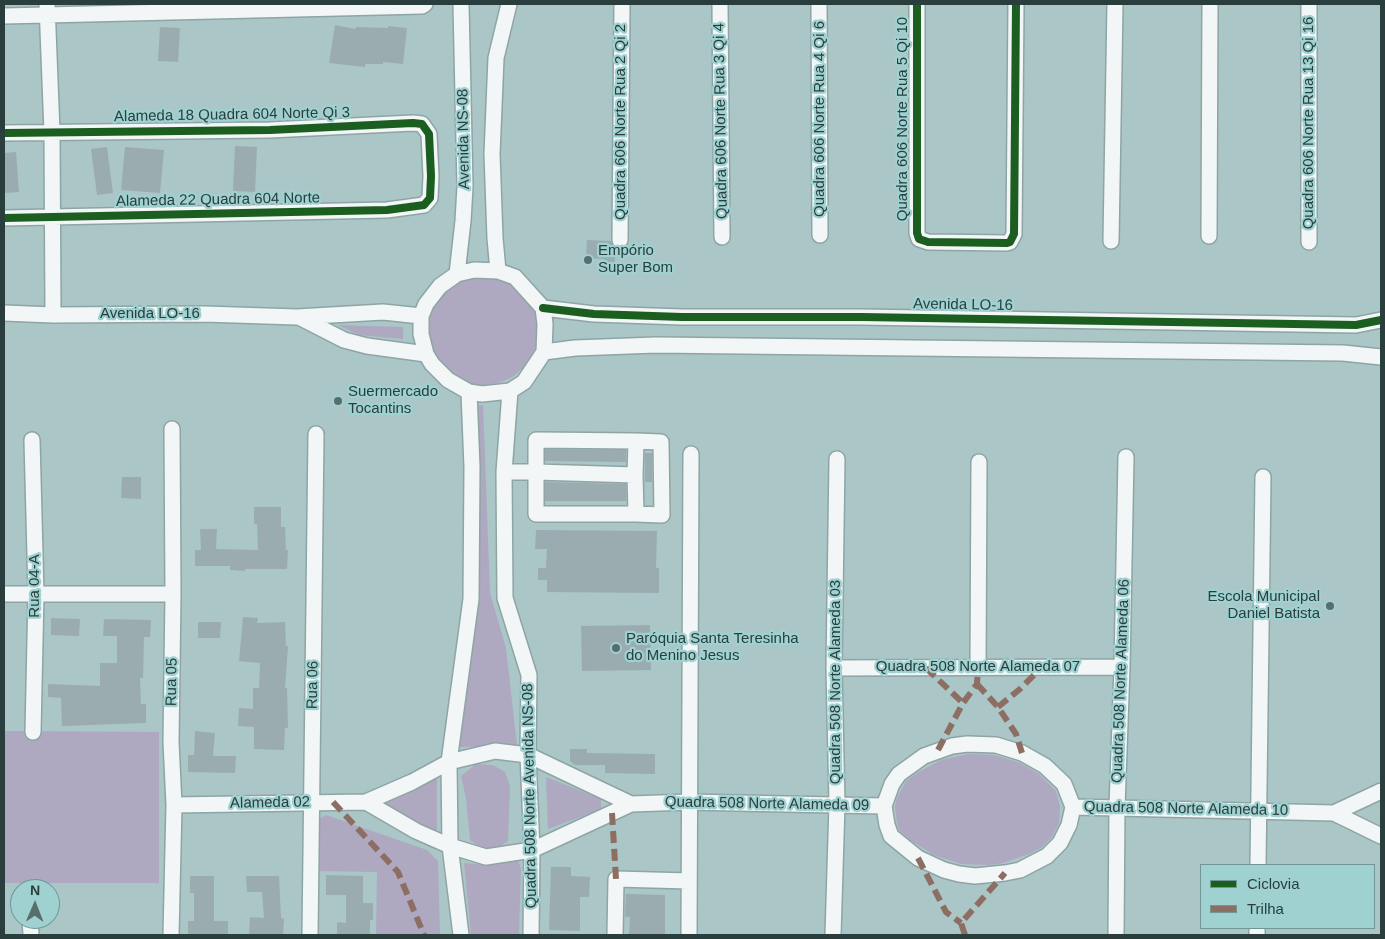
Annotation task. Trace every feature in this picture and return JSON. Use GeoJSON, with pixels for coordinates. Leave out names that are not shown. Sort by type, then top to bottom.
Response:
{"type":"FeatureCollection","features":[{"type":"Feature","properties":{"kind":"street","name":"Avenida NS-08"},"geometry":{"type":"LineString","coordinates":[[457,274],[464,221],[465,187],[461,4]]}},
{"type":"Feature","properties":{"kind":"street","name":"Avenida NS-08"},"geometry":{"type":"LineString","coordinates":[[498,271],[494,229],[493,125],[496,58],[509,4]]}},
{"type":"Feature","properties":{"kind":"street","name":"Quadra 606 Norte Rua 2 Qi 2"},"geometry":{"type":"LineString","coordinates":[[620,240],[622,4]]}},
{"type":"Feature","properties":{"kind":"street","name":"Quadra 606 Norte Rua 3 Qi 4"},"geometry":{"type":"LineString","coordinates":[[720,4],[722,237]]}},
{"type":"Feature","properties":{"kind":"street","name":"Quadra 606 Norte Rua 4 Qi 6"},"geometry":{"type":"LineString","coordinates":[[819,4],[820,235]]}},
{"type":"Feature","properties":{"kind":"street","name":"Quadra 606 Norte Rua 5 Qi 10"},"geometry":{"type":"LineString","coordinates":[[917,4],[917,233],[919,238],[928,242],[997,243],[1010,242],[1014,234],[1016,4]]}},
{"type":"Feature","properties":{"kind":"street"},"geometry":{"type":"LineString","coordinates":[[1111,241],[1114,4]]}},
{"type":"Feature","properties":{"kind":"street"},"geometry":{"type":"LineString","coordinates":[[1208,236],[1210,4]]}},
{"type":"Feature","properties":{"kind":"street","name":"Quadra 606 Norte Rua 13 Qi 16"},"geometry":{"type":"LineString","coordinates":[[1309,4],[1309,242]]}},
{"type":"Feature","properties":{"kind":"street"},"geometry":{"type":"LineString","coordinates":[[4,16],[47,10],[423,5]]}},
{"type":"Feature","properties":{"kind":"street"},"geometry":{"type":"LineString","coordinates":[[47,10],[52,132],[53,315]]}},
{"type":"Feature","properties":{"kind":"street","name":"Alameda 18 Quadra 604 Norte Qi 3"},"geometry":{"type":"LineString","coordinates":[[4,133],[270,130],[422,124],[429,134],[430,198]]}},
{"type":"Feature","properties":{"kind":"street","name":"Alameda 22 Quadra 604 Norte"},"geometry":{"type":"LineString","coordinates":[[4,218],[387,210],[424,205],[430,198]]}},
{"type":"Feature","properties":{"kind":"street"},"geometry":{"type":"LineString","coordinates":[[474,270],[498,271],[515,277],[543,308],[545,324],[544,352],[524,382],[510,391],[482,394],[469,392],[448,380],[432,364],[426,354],[421,334],[421,316],[426,304],[440,286],[457,274],[474,270]]}},
{"type":"Feature","properties":{"kind":"street","name":"Avenida LO-16"},"geometry":{"type":"LineString","coordinates":[[543,308],[594,314],[682,317],[861,317],[1356,325],[1381,320]]}},
{"type":"Feature","properties":{"kind":"street","name":"Avenida LO-16"},"geometry":{"type":"LineString","coordinates":[[4,313],[53,315],[204,314],[297,317],[383,312],[421,316]]}},
{"type":"Feature","properties":{"kind":"street","name":"Avenida LO-16"},"geometry":{"type":"LineString","coordinates":[[297,317],[344,340],[367,346],[426,354]]}},
{"type":"Feature","properties":{"kind":"street"},"geometry":{"type":"LineString","coordinates":[[544,352],[575,348],[665,345],[1343,353],[1381,357]]}},
{"type":"Feature","properties":{"kind":"street","name":"Quadra 508 Norte Avenida NS-08"},"geometry":{"type":"LineString","coordinates":[[510,391],[504,472],[506,598],[529,675],[528,755],[532,850],[531,935]]}},
{"type":"Feature","properties":{"kind":"street"},"geometry":{"type":"LineString","coordinates":[[461,935],[450,846],[450,762],[471,600],[472,467],[469,392]]}},
{"type":"Feature","properties":{"kind":"street","name":"Rua 05"},"geometry":{"type":"LineString","coordinates":[[172,429],[173,594],[171,742],[174,805],[172,935]]}},
{"type":"Feature","properties":{"kind":"street","name":"Rua 06"},"geometry":{"type":"LineString","coordinates":[[310,935],[316,434]]}},
{"type":"Feature","properties":{"kind":"street","name":"Rua 04-A"},"geometry":{"type":"LineString","coordinates":[[32,440],[36,594],[32,732]]}},
{"type":"Feature","properties":{"kind":"street"},"geometry":{"type":"LineString","coordinates":[[536,440],[661,442],[662,515],[536,514],[536,472],[536,440]]}},
{"type":"Feature","properties":{"kind":"street"},"geometry":{"type":"LineString","coordinates":[[636,441],[636,514]]}},
{"type":"Feature","properties":{"kind":"street"},"geometry":{"type":"LineString","coordinates":[[688,935],[691,454]]}},
{"type":"Feature","properties":{"kind":"street","name":"Quadra 508 Norte Alameda 06"},"geometry":{"type":"LineString","coordinates":[[1116,935],[1117,807],[1126,457]]}},
{"type":"Feature","properties":{"kind":"street","name":"Quadra 508 Norte Alameda 03"},"geometry":{"type":"LineString","coordinates":[[834,935],[837,804],[834,668],[837,459]]}},
{"type":"Feature","properties":{"kind":"street"},"geometry":{"type":"LineString","coordinates":[[978,667],[979,462]]}},
{"type":"Feature","properties":{"kind":"street"},"geometry":{"type":"LineString","coordinates":[[504,472],[635,475]]}},
{"type":"Feature","properties":{"kind":"street"},"geometry":{"type":"LineString","coordinates":[[1258,864],[1263,477]]}},
{"type":"Feature","properties":{"kind":"street"},"geometry":{"type":"LineString","coordinates":[[4,594],[173,594]]}},
{"type":"Feature","properties":{"kind":"street","name":"Quadra 508 Norte Alameda 07"},"geometry":{"type":"LineString","coordinates":[[834,668],[1122,667]]}},
{"type":"Feature","properties":{"kind":"street","name":"Quadra 508 Norte Alameda 10"},"geometry":{"type":"LineString","coordinates":[[884,806],[898,774],[911,764],[938,750],[968,744],[983,744],[996,745],[1022,753],[1045,766],[1064,784],[1073,807],[1334,813]]}},
{"type":"Feature","properties":{"kind":"street"},"geometry":{"type":"LineString","coordinates":[[366,802],[412,782],[450,762],[495,751],[528,755],[631,804]]}},
{"type":"Feature","properties":{"kind":"street"},"geometry":{"type":"LineString","coordinates":[[1334,813],[1381,791]]}},
{"type":"Feature","properties":{"kind":"street"},"geometry":{"type":"LineString","coordinates":[[366,802],[416,831],[450,846],[486,857],[532,850],[631,804]]}},
{"type":"Feature","properties":{"kind":"street","name":"Alameda 02"},"geometry":{"type":"LineString","coordinates":[[174,805],[366,802]]}},
{"type":"Feature","properties":{"kind":"street","name":"Quadra 508 Norte Alameda 09"},"geometry":{"type":"LineString","coordinates":[[631,804],[688,802],[884,806],[887,826],[891,836],[903,848],[924,862],[944,870],[975,876],[990,876],[1020,870],[1047,856],[1060,843],[1065,834],[1073,807]]}},
{"type":"Feature","properties":{"kind":"street"},"geometry":{"type":"LineString","coordinates":[[1334,813],[1381,836]]}},
{"type":"Feature","properties":{"kind":"street"},"geometry":{"type":"LineString","coordinates":[[615,935],[616,879],[689,881]]}},
{"type":"Feature","properties":{"kind":"shaded area"},"geometry":{"type":"Polygon","coordinates":[[[483,275],[504,279],[522,291],[534,309],[538,330],[534,351],[522,369],[504,381],[483,385],[462,381],[444,369],[432,351],[428,330],[432,309],[444,291],[462,279],[483,275]]]}},
{"type":"Feature","properties":{"kind":"shaded area"},"geometry":{"type":"Polygon","coordinates":[[[338,325],[403,327],[403,339],[359,335],[338,325]]]}},
{"type":"Feature","properties":{"kind":"shaded area"},"geometry":{"type":"Polygon","coordinates":[[[483,405],[490,593],[506,648],[517,746],[460,747],[461,706],[479,593],[475,406],[483,405]]]}},
{"type":"Feature","properties":{"kind":"shaded area"},"geometry":{"type":"Polygon","coordinates":[[[4,731],[159,732],[159,883],[60,883],[60,879],[10,879],[10,883],[4,883],[4,731]]]}},
{"type":"Feature","properties":{"kind":"shaded area"},"geometry":{"type":"Polygon","coordinates":[[[968,754],[994,755],[1018,762],[1039,774],[1056,791],[1060,807],[1059,823],[1052,837],[1041,848],[1003,863],[989,865],[961,864],[934,855],[910,840],[899,830],[895,807],[897,798],[906,781],[941,760],[968,754]]]}},
{"type":"Feature","properties":{"kind":"shaded area"},"geometry":{"type":"Polygon","coordinates":[[[476,764],[493,765],[505,772],[510,786],[508,841],[498,848],[482,848],[470,840],[466,798],[461,776],[476,764]]]}},
{"type":"Feature","properties":{"kind":"shaded area"},"geometry":{"type":"Polygon","coordinates":[[[437,776],[437,832],[379,803],[437,776]]]}},
{"type":"Feature","properties":{"kind":"shaded area"},"geometry":{"type":"Polygon","coordinates":[[[546,777],[601,799],[601,809],[548,829],[546,777]]]}},
{"type":"Feature","properties":{"kind":"shaded area"},"geometry":{"type":"Polygon","coordinates":[[[326,815],[427,850],[438,861],[440,935],[376,935],[377,872],[316,871],[318,820],[326,815]]]}},
{"type":"Feature","properties":{"kind":"shaded area"},"geometry":{"type":"Polygon","coordinates":[[[518,860],[521,869],[519,935],[471,935],[464,863],[493,865],[518,860]]]}},
{"type":"Feature","properties":{"kind":"building"},"geometry":{"type":"Polygon","coordinates":[[[335,25],[355,29],[356,27],[388,28],[388,26],[407,28],[403,64],[383,62],[383,64],[365,64],[365,67],[329,63],[335,25]]]}},
{"type":"Feature","properties":{"kind":"building"},"geometry":{"type":"Polygon","coordinates":[[[160,27],[180,28],[178,62],[158,61],[160,27]]]}},
{"type":"Feature","properties":{"kind":"building"},"geometry":{"type":"Polygon","coordinates":[[[235,146],[257,147],[255,192],[233,191],[235,146]]]}},
{"type":"Feature","properties":{"kind":"building"},"geometry":{"type":"Polygon","coordinates":[[[107,147],[113,193],[97,195],[91,149],[107,147]]]}},
{"type":"Feature","properties":{"kind":"building"},"geometry":{"type":"Polygon","coordinates":[[[125,147],[164,150],[160,193],[121,190],[125,147]]]}},
{"type":"Feature","properties":{"kind":"building"},"geometry":{"type":"Polygon","coordinates":[[[16,152],[19,192],[4,193],[4,153],[16,152]]]}},
{"type":"Feature","properties":{"kind":"building"},"geometry":{"type":"Polygon","coordinates":[[[587,240],[611,241],[615,248],[615,263],[604,262],[604,259],[586,258],[587,240]]]}},
{"type":"Feature","properties":{"kind":"building"},"geometry":{"type":"Polygon","coordinates":[[[545,449],[626,450],[626,462],[545,461],[545,449]]]}},
{"type":"Feature","properties":{"kind":"building"},"geometry":{"type":"Polygon","coordinates":[[[645,453],[652,453],[652,482],[645,482],[645,453]]]}},
{"type":"Feature","properties":{"kind":"building"},"geometry":{"type":"Polygon","coordinates":[[[122,477],[141,477],[141,499],[121,498],[122,477]]]}},
{"type":"Feature","properties":{"kind":"building"},"geometry":{"type":"Polygon","coordinates":[[[545,482],[626,484],[626,501],[545,501],[545,482]]]}},
{"type":"Feature","properties":{"kind":"building"},"geometry":{"type":"Polygon","coordinates":[[[254,507],[281,507],[281,527],[285,527],[286,550],[288,550],[287,569],[245,569],[245,571],[230,570],[230,566],[195,566],[195,550],[201,550],[200,529],[217,529],[216,549],[258,550],[257,524],[254,524],[254,507]]]}},
{"type":"Feature","properties":{"kind":"building"},"geometry":{"type":"Polygon","coordinates":[[[536,530],[657,531],[656,568],[659,568],[659,593],[547,592],[547,580],[538,580],[538,568],[546,568],[547,549],[535,549],[536,530]]]}},
{"type":"Feature","properties":{"kind":"building"},"geometry":{"type":"Polygon","coordinates":[[[243,617],[258,618],[257,623],[285,622],[286,646],[288,646],[285,688],[287,688],[288,728],[285,728],[284,750],[254,749],[254,727],[238,726],[239,708],[253,709],[253,688],[259,688],[260,663],[239,661],[243,617]]]}},
{"type":"Feature","properties":{"kind":"building"},"geometry":{"type":"Polygon","coordinates":[[[51,618],[80,619],[79,636],[51,635],[51,618]]]}},
{"type":"Feature","properties":{"kind":"building"},"geometry":{"type":"Polygon","coordinates":[[[104,619],[151,620],[150,637],[144,637],[143,678],[140,678],[141,704],[146,704],[146,723],[62,726],[61,698],[48,697],[48,684],[100,686],[100,663],[117,663],[117,636],[103,636],[104,619]]]}},
{"type":"Feature","properties":{"kind":"building"},"geometry":{"type":"Polygon","coordinates":[[[198,622],[221,622],[220,638],[198,638],[198,622]]]}},
{"type":"Feature","properties":{"kind":"building","name":"Paróquia Santa Teresinha do Menino Jesus"},"geometry":{"type":"Polygon","coordinates":[[[650,625],[651,670],[582,671],[581,626],[650,625]]]}},
{"type":"Feature","properties":{"kind":"building"},"geometry":{"type":"Polygon","coordinates":[[[195,731],[215,733],[213,756],[236,756],[235,773],[188,772],[188,755],[194,755],[195,731]]]}},
{"type":"Feature","properties":{"kind":"building"},"geometry":{"type":"Polygon","coordinates":[[[570,749],[587,749],[587,753],[655,754],[655,774],[605,773],[605,765],[575,765],[570,761],[570,749]]]}},
{"type":"Feature","properties":{"kind":"building"},"geometry":{"type":"Polygon","coordinates":[[[551,867],[571,867],[571,876],[590,877],[589,897],[580,897],[580,931],[549,930],[551,867]]]}},
{"type":"Feature","properties":{"kind":"building"},"geometry":{"type":"Polygon","coordinates":[[[326,875],[363,876],[363,903],[373,903],[373,920],[370,920],[370,935],[337,935],[337,922],[346,923],[346,895],[326,895],[326,875]]]}},
{"type":"Feature","properties":{"kind":"building"},"geometry":{"type":"Polygon","coordinates":[[[190,876],[214,876],[214,921],[228,921],[228,935],[188,935],[188,921],[194,921],[194,893],[190,893],[190,876]]]}},
{"type":"Feature","properties":{"kind":"building"},"geometry":{"type":"Polygon","coordinates":[[[246,876],[279,876],[281,918],[284,919],[283,935],[249,935],[250,917],[264,918],[262,892],[247,892],[246,876]]]}},
{"type":"Feature","properties":{"kind":"building"},"geometry":{"type":"Polygon","coordinates":[[[626,894],[665,895],[665,935],[629,935],[630,917],[625,917],[626,894]]]}},
{"type":"Feature","properties":{"kind":"marked path"},"geometry":{"type":"LineString","coordinates":[[938,750],[963,703],[977,684],[978,667]]}},
{"type":"Feature","properties":{"kind":"marked path"},"geometry":{"type":"LineString","coordinates":[[998,707],[1042,667]]}},
{"type":"Feature","properties":{"kind":"marked path"},"geometry":{"type":"LineString","coordinates":[[926,668],[963,703]]}},
{"type":"Feature","properties":{"kind":"marked path"},"geometry":{"type":"LineString","coordinates":[[977,684],[998,707],[1016,734],[1022,753]]}},
{"type":"Feature","properties":{"kind":"marked path"},"geometry":{"type":"LineString","coordinates":[[333,802],[398,872],[424,935]]}},
{"type":"Feature","properties":{"kind":"marked path"},"geometry":{"type":"LineString","coordinates":[[612,813],[616,879]]}},
{"type":"Feature","properties":{"kind":"marked path"},"geometry":{"type":"LineString","coordinates":[[918,858],[946,912],[961,923]]}},
{"type":"Feature","properties":{"kind":"marked path"},"geometry":{"type":"LineString","coordinates":[[965,935],[961,923],[1005,873]]}},
{"type":"Feature","properties":{"kind":"cycle path"},"geometry":{"type":"LineString","coordinates":[[917,4],[917,233],[919,239],[928,242],[1007,243],[1010,242],[1014,234],[1016,4]]}},
{"type":"Feature","properties":{"kind":"cycle path"},"geometry":{"type":"LineString","coordinates":[[4,133],[270,130],[413,123],[422,124],[429,134],[431,176],[430,198],[424,205],[387,210],[4,218]]}},
{"type":"Feature","properties":{"kind":"cycle path"},"geometry":{"type":"LineString","coordinates":[[543,308],[594,314],[682,317],[861,317],[1356,325],[1381,320]]}},
{"type":"Feature","properties":{"kind":"place","name":"Empório Super Bom"},"geometry":{"type":"Point","coordinates":[588,260]}},
{"type":"Feature","properties":{"kind":"place","name":"Suermercado Tocantins"},"geometry":{"type":"Point","coordinates":[338,401]}},
{"type":"Feature","properties":{"kind":"place","name":"Escola Municipal Daniel Batista"},"geometry":{"type":"Point","coordinates":[1330,606]}},
{"type":"Feature","properties":{"kind":"place","name":"Paróquia Santa Teresinha do Menino Jesus"},"geometry":{"type":"Point","coordinates":[616,648]}}]}
